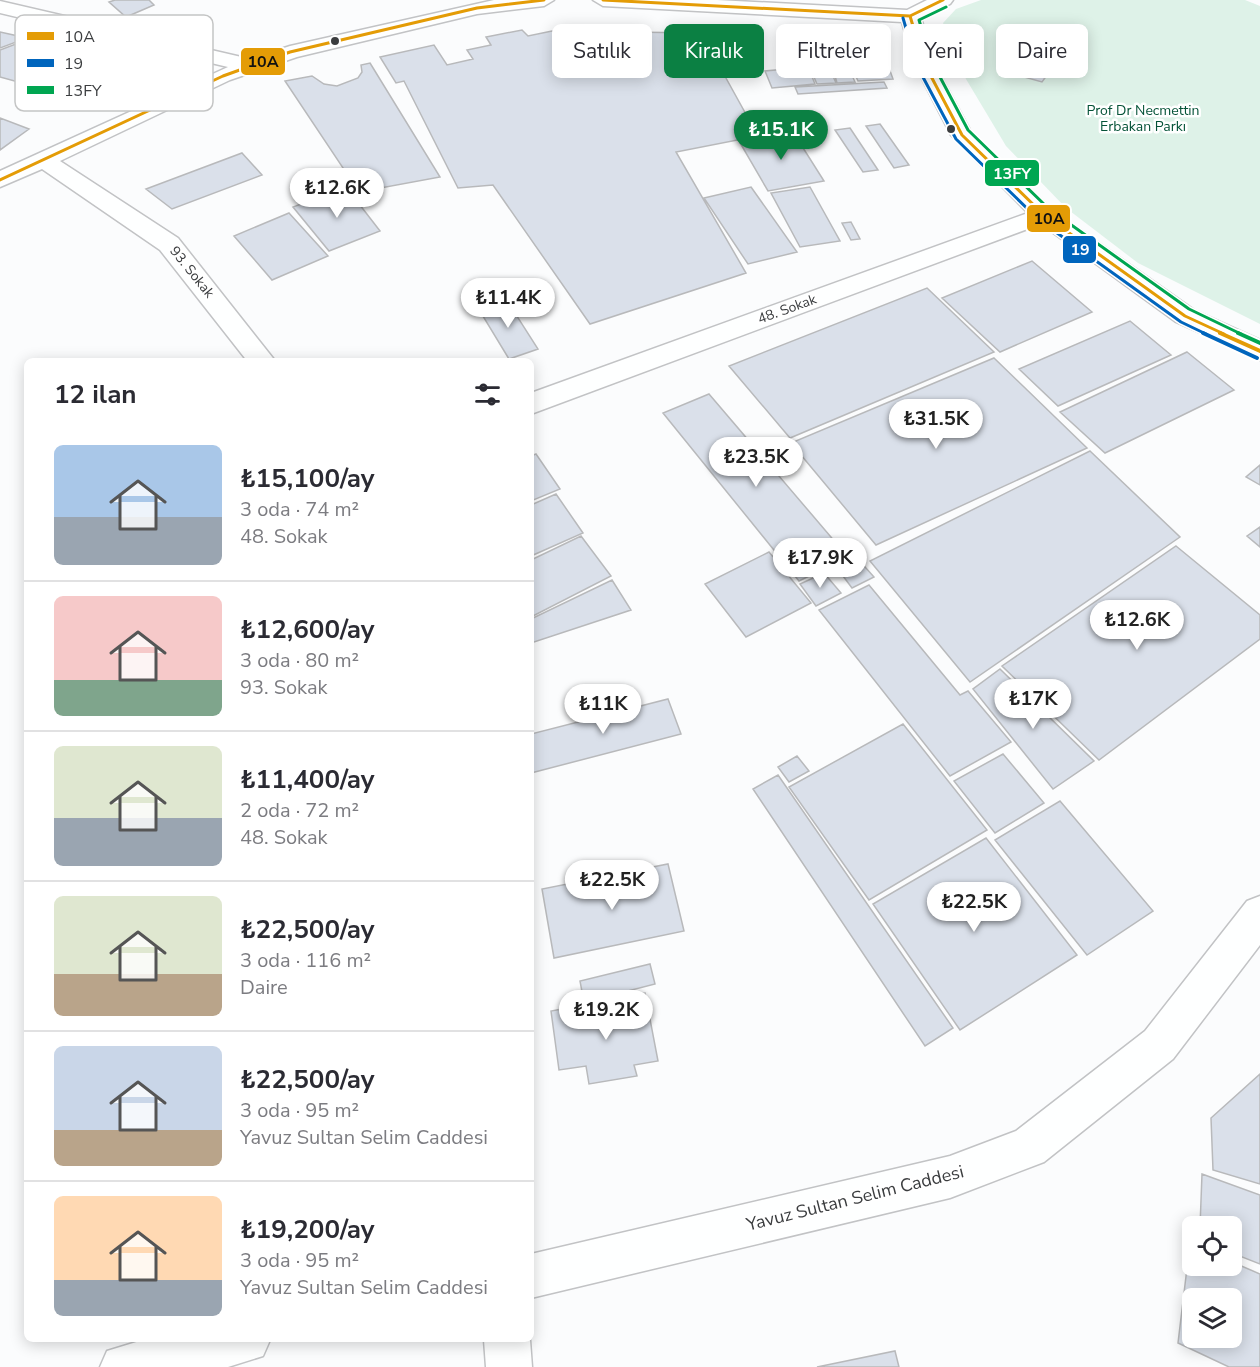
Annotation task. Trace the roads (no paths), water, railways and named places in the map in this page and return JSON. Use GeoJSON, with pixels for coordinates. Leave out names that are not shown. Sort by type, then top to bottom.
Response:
{"type":"FeatureCollection","features":[{"type":"Feature","properties":{"kind":"street"},"geometry":{"type":"LineString","coordinates":[[213,81],[290,52],[477,8],[544,0]]}},
{"type":"Feature","properties":{"kind":"street"},"geometry":{"type":"LineString","coordinates":[[603,0],[910,16],[943,0]]}},
{"type":"Feature","properties":{"kind":"street"},"geometry":{"type":"LineString","coordinates":[[0,7],[34,15]]}},
{"type":"Feature","properties":{"kind":"street"},"geometry":{"type":"LineString","coordinates":[[910,16],[924,63],[962,135],[1044,215],[1185,316],[1260,351]]}},
{"type":"Feature","properties":{"kind":"street"},"geometry":{"type":"LineString","coordinates":[[213,57],[251,66]]}},
{"type":"Feature","properties":{"kind":"street"},"geometry":{"type":"LineString","coordinates":[[1,178],[45,161],[150,111]]}},
{"type":"Feature","properties":{"kind":"street","name":"93. Sokak"},"geometry":{"type":"LineString","coordinates":[[45,161],[169,244],[260,358]]}},
{"type":"Feature","properties":{"kind":"street","name":"48. Sokak"},"geometry":{"type":"LineString","coordinates":[[534,403],[1044,215]]}},
{"type":"Feature","properties":{"kind":"street","name":"Yavuz Sultan Selim Caddesi"},"geometry":{"type":"LineString","coordinates":[[534,1275],[950,1177],[1029,1147],[1159,1045],[1260,914]]}},
{"type":"Feature","properties":{"kind":"street"},"geometry":{"type":"LineString","coordinates":[[123,1367],[238,1342]]}},
{"type":"Feature","properties":{"kind":"street"},"geometry":{"type":"LineString","coordinates":[[507,1342],[509,1367]]}},
{"type":"Feature","properties":{"kind":"park label","name":"Prof Dr Necmettin Erbakan Parkı"},"geometry":{"type":"Point","coordinates":[1143,118]}}]}
